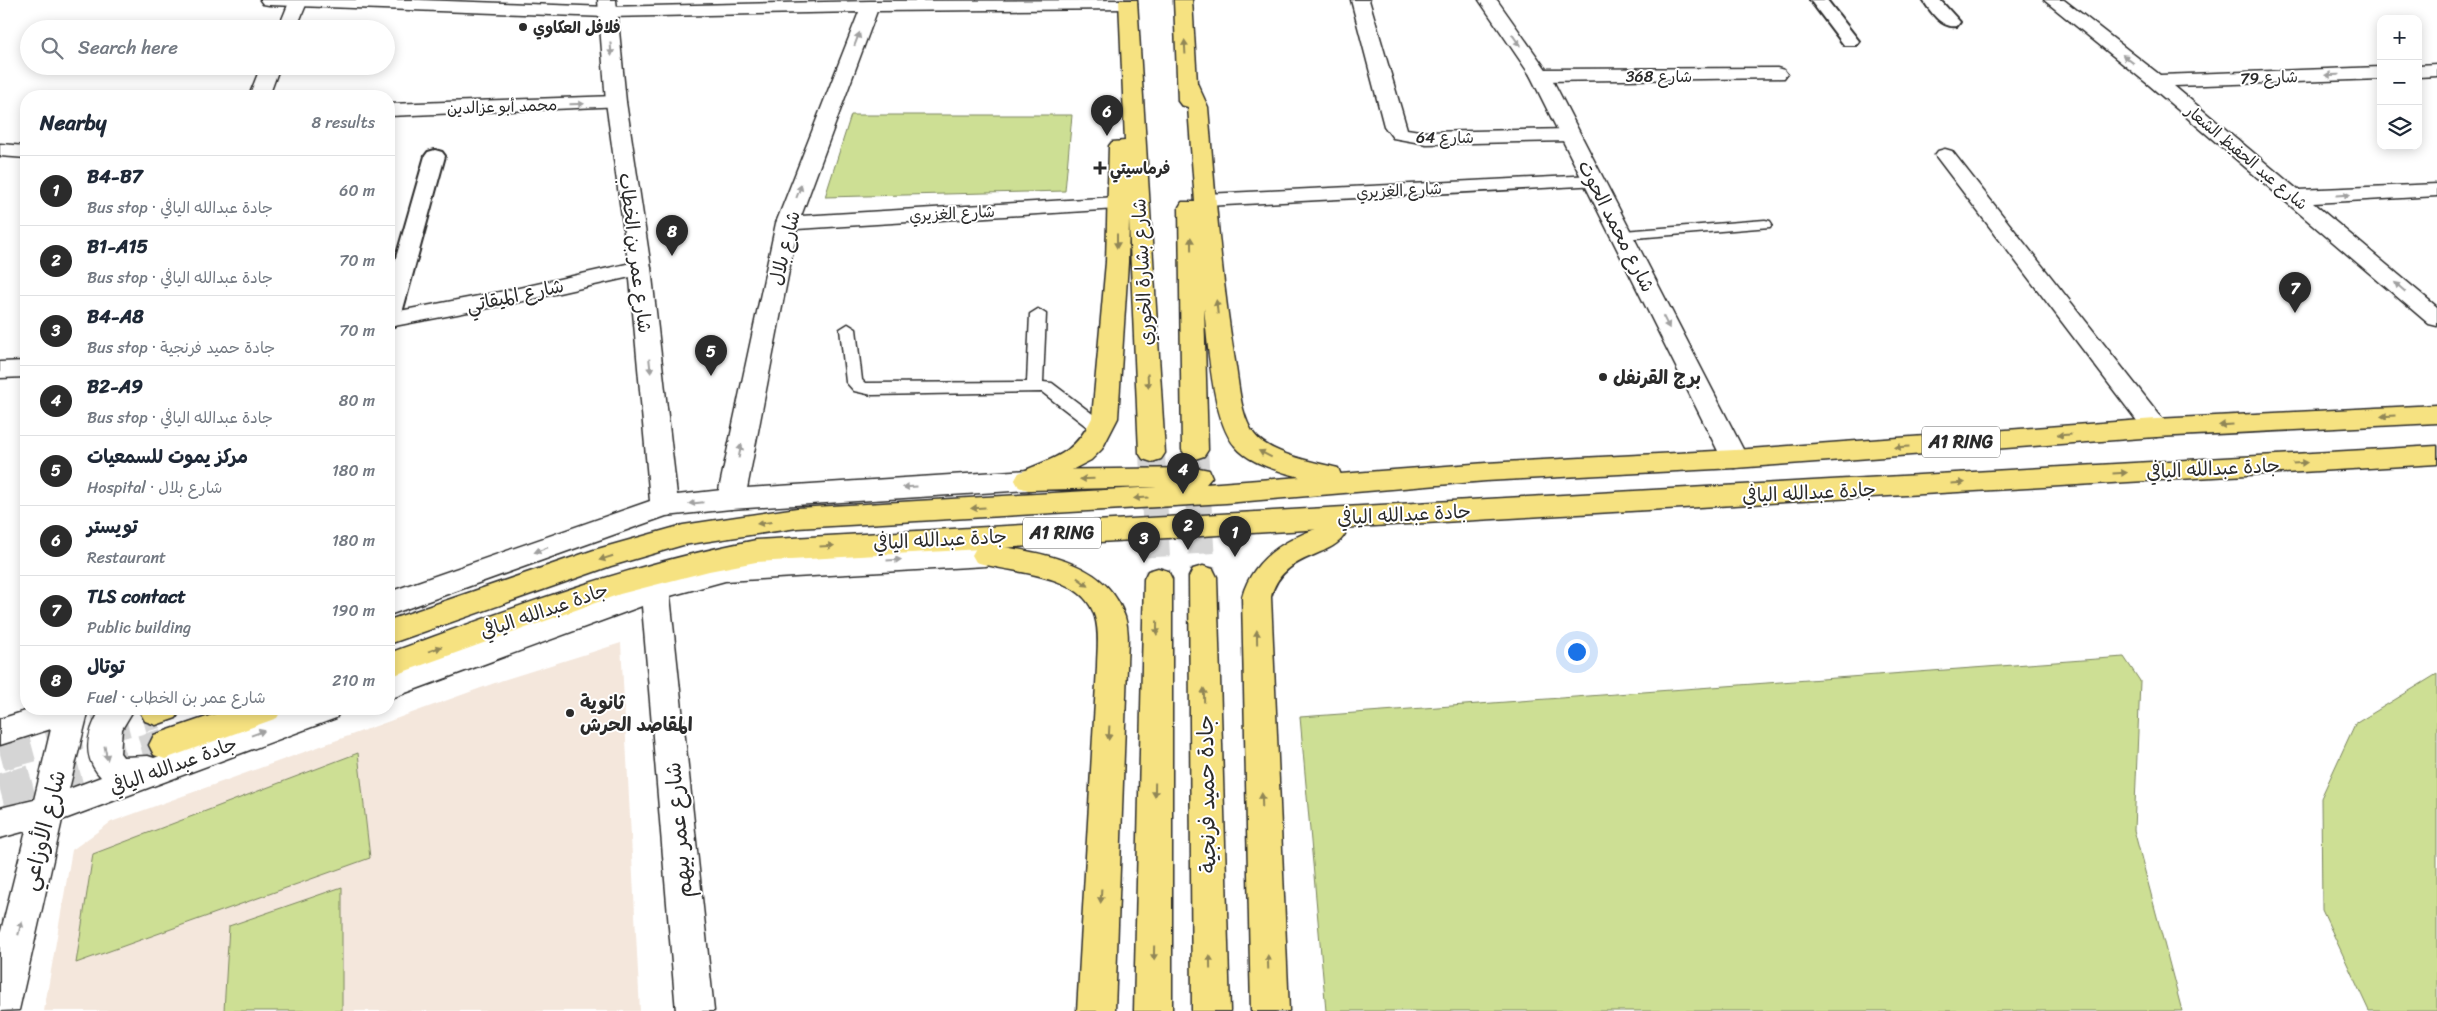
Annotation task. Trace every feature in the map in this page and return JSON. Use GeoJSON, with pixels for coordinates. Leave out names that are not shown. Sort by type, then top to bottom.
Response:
{"type":"FeatureCollection","features":[{"type":"Feature","properties":{"kind":"main road"},"geometry":{"type":"LineString","coordinates":[[1183,0],[1187,83],[1195,450]]}},
{"type":"Feature","properties":{"kind":"main road","name":"شارع بشارة الخوري"},"geometry":{"type":"LineString","coordinates":[[1128,2],[1152,453]]}},
{"type":"Feature","properties":{"kind":"main road"},"geometry":{"type":"LineString","coordinates":[[1028,480],[1067,463],[1082,454],[1093,443],[1105,418],[1117,262],[1120,117],[1124,92],[1131,71]]}},
{"type":"Feature","properties":{"kind":"main road"},"geometry":{"type":"LineString","coordinates":[[1187,83],[1198,107],[1222,360],[1235,422],[1242,439],[1265,456],[1328,474]]}},
{"type":"Feature","properties":{"kind":"main road","name":"جادة عبدالله اليافي"},"geometry":{"type":"LineString","coordinates":[[395,630],[604,558],[683,535],[713,529],[798,518],[1226,493],[1486,472],[1735,459],[2156,428],[2437,414]]}},
{"type":"Feature","properties":{"kind":"main road","name":"جادة عبدالله اليافي"},"geometry":{"type":"LineString","coordinates":[[395,663],[594,592],[685,565],[756,551],[1752,496],[2437,455]]}},
{"type":"Feature","properties":{"kind":"main road"},"geometry":{"type":"LineString","coordinates":[[1028,480],[1486,472]]}},
{"type":"Feature","properties":{"kind":"main road"},"geometry":{"type":"LineString","coordinates":[[986,555],[1331,534],[1752,496]]}},
{"type":"Feature","properties":{"kind":"main road"},"geometry":{"type":"LineString","coordinates":[[1270,1011],[1257,644],[1258,593],[1264,577],[1276,562],[1290,552],[1331,534]]}},
{"type":"Feature","properties":{"kind":"main road"},"geometry":{"type":"LineString","coordinates":[[986,555],[1052,567],[1071,574],[1100,596],[1110,615],[1112,667],[1096,1011]]}},
{"type":"Feature","properties":{"kind":"main road","name":"جادة حميد فرنجية"},"geometry":{"type":"LineString","coordinates":[[1203,577],[1211,1011]]}},
{"type":"Feature","properties":{"kind":"main road"},"geometry":{"type":"LineString","coordinates":[[1153,1011],[1158,579]]}},
{"type":"Feature","properties":{"kind":"main road","name":"جادة عبدالله اليافي"},"geometry":{"type":"LineString","coordinates":[[161,757],[253,715]]}},
{"type":"Feature","properties":{"kind":"street"},"geometry":{"type":"LineString","coordinates":[[269,0],[607,6],[806,4],[870,6],[983,2],[1128,2]]}},
{"type":"Feature","properties":{"kind":"street","name":"شارع 64"},"geometry":{"type":"LineString","coordinates":[[1360,0],[1394,126],[1400,134],[1426,138],[1570,135]]}},
{"type":"Feature","properties":{"kind":"street","name":"شارع محمد الحوت"},"geometry":{"type":"LineString","coordinates":[[1488,0],[1540,75],[1623,235],[1735,459]]}},
{"type":"Feature","properties":{"kind":"street"},"geometry":{"type":"LineString","coordinates":[[1818,0],[1850,41]]}},
{"type":"Feature","properties":{"kind":"street"},"geometry":{"type":"LineString","coordinates":[[1931,0],[1951,22]]}},
{"type":"Feature","properties":{"kind":"street","name":"شارع عبد الحفيظ الشعار"},"geometry":{"type":"LineString","coordinates":[[2053,0],[2156,82],[2437,319]]}},
{"type":"Feature","properties":{"kind":"street"},"geometry":{"type":"LineString","coordinates":[[291,20],[298,1]]}},
{"type":"Feature","properties":{"kind":"street","name":"شارع عمر بن الخطاب"},"geometry":{"type":"LineString","coordinates":[[607,6],[616,102],[640,268],[664,506]]}},
{"type":"Feature","properties":{"kind":"street","name":"شارع بلال"},"geometry":{"type":"LineString","coordinates":[[731,499],[787,223],[870,6]]}},
{"type":"Feature","properties":{"kind":"street"},"geometry":{"type":"LineString","coordinates":[[2422,71],[2437,70]]}},
{"type":"Feature","properties":{"kind":"street","name":"شارع 79"},"geometry":{"type":"LineString","coordinates":[[2156,82],[2377,73]]}},
{"type":"Feature","properties":{"kind":"street","name":"شارع 368"},"geometry":{"type":"LineString","coordinates":[[1540,75],[1777,74]]}},
{"type":"Feature","properties":{"kind":"street"},"geometry":{"type":"LineString","coordinates":[[261,90],[267,75]]}},
{"type":"Feature","properties":{"kind":"street","name":"محمد أبو عزالدين"},"geometry":{"type":"LineString","coordinates":[[395,110],[616,102]]}},
{"type":"Feature","properties":{"kind":"street"},"geometry":{"type":"LineString","coordinates":[[0,150],[20,152]]}},
{"type":"Feature","properties":{"kind":"street"},"geometry":{"type":"LineString","coordinates":[[1945,155],[2156,428]]}},
{"type":"Feature","properties":{"kind":"street"},"geometry":{"type":"LineString","coordinates":[[395,299],[435,156]]}},
{"type":"Feature","properties":{"kind":"street","name":"شارع الغزيري"},"geometry":{"type":"LineString","coordinates":[[1206,200],[1593,180]]}},
{"type":"Feature","properties":{"kind":"street"},"geometry":{"type":"LineString","coordinates":[[2294,197],[2437,190]]}},
{"type":"Feature","properties":{"kind":"street","name":"شارع الغزيري"},"geometry":{"type":"LineString","coordinates":[[787,223],[1117,203]]}},
{"type":"Feature","properties":{"kind":"street","name":"شارع الميقاتي"},"geometry":{"type":"LineString","coordinates":[[395,319],[510,297],[640,268]]}},
{"type":"Feature","properties":{"kind":"street"},"geometry":{"type":"LineString","coordinates":[[395,602],[664,506],[731,499],[1028,480]]}},
{"type":"Feature","properties":{"kind":"street","name":"جادة عبدالله اليافي"},"geometry":{"type":"LineString","coordinates":[[395,684],[655,589],[725,570],[986,555]]}},
{"type":"Feature","properties":{"kind":"street","name":"شارع عمر بيهم"},"geometry":{"type":"LineString","coordinates":[[655,589],[695,1011]]}},
{"type":"Feature","properties":{"kind":"street"},"geometry":{"type":"LineString","coordinates":[[0,732],[54,715]]}},
{"type":"Feature","properties":{"kind":"street","name":"شارع الأوزاعي"},"geometry":{"type":"LineString","coordinates":[[0,1010],[72,715]]}},
{"type":"Feature","properties":{"kind":"street"},"geometry":{"type":"LineString","coordinates":[[113,715],[105,733],[106,758],[113,768],[123,771],[161,757]]}},
{"type":"Feature","properties":{"kind":"street","name":"جادة عبدالله اليافي"},"geometry":{"type":"LineString","coordinates":[[0,823],[48,811],[161,757],[304,715]]}},
{"type":"Feature","properties":{"kind":"lane"},"geometry":{"type":"LineString","coordinates":[[1623,235],[1765,224]]}},
{"type":"Feature","properties":{"kind":"lane"},"geometry":{"type":"LineString","coordinates":[[1035,386],[1038,314]]}},
{"type":"Feature","properties":{"kind":"lane"},"geometry":{"type":"LineString","coordinates":[[848,329],[854,382],[860,387],[872,390],[1046,387],[1101,428]]}},
{"type":"Feature","properties":{"kind":"shaded area"},"geometry":{"type":"Polygon","coordinates":[[[621,643],[640,1011],[44,1011],[72,850],[111,822],[503,680],[621,643]]]}},
{"type":"Feature","properties":{"kind":"green space"},"geometry":{"type":"Polygon","coordinates":[[[851,115],[1072,115],[1065,191],[825,197],[851,115]]]}},
{"type":"Feature","properties":{"kind":"green space"},"geometry":{"type":"Polygon","coordinates":[[[2124,657],[2140,681],[2134,830],[2182,1011],[1326,1011],[1300,717],[2124,657]]]}},
{"type":"Feature","properties":{"kind":"green space"},"geometry":{"type":"Polygon","coordinates":[[[2437,674],[2437,1011],[2369,1011],[2322,910],[2321,798],[2355,724],[2437,674]]]}},
{"type":"Feature","properties":{"kind":"green space"},"geometry":{"type":"Polygon","coordinates":[[[358,753],[370,858],[76,963],[93,854],[358,753]]]}},
{"type":"Feature","properties":{"kind":"green space"},"geometry":{"type":"Polygon","coordinates":[[[342,887],[342,1011],[224,1011],[229,926],[342,887]]]}},
{"type":"Feature","properties":{"kind":"tunnel"},"geometry":{"type":"LineString","coordinates":[[1195,450],[1203,577]]}},
{"type":"Feature","properties":{"kind":"tunnel"},"geometry":{"type":"LineString","coordinates":[[1152,453],[1158,579]]}},
{"type":"Feature","properties":{"kind":"tunnel"},"geometry":{"type":"LineString","coordinates":[[0,754],[145,715]]}},
{"type":"Feature","properties":{"kind":"tunnel"},"geometry":{"type":"LineString","coordinates":[[0,790],[165,745]]}},
{"type":"Feature","properties":{"kind":"place","name":"فلافل العكاوي"},"geometry":{"type":"Point","coordinates":[523,27]}},
{"type":"Feature","properties":{"kind":"place","name":"تويستر"},"geometry":{"type":"Point","coordinates":[1107,136]}},
{"type":"Feature","properties":{"kind":"place","name":"فرماسيتي"},"geometry":{"type":"Point","coordinates":[1100,168]}},
{"type":"Feature","properties":{"kind":"place","name":"توتال"},"geometry":{"type":"Point","coordinates":[672,256]}},
{"type":"Feature","properties":{"kind":"place","name":"TLS contact"},"geometry":{"type":"Point","coordinates":[2295,313]}},
{"type":"Feature","properties":{"kind":"place","name":"مركز يموت للسمعيات"},"geometry":{"type":"Point","coordinates":[711,376]}},
{"type":"Feature","properties":{"kind":"place","name":"برج القرنفل"},"geometry":{"type":"Point","coordinates":[1603,377]}},
{"type":"Feature","properties":{"kind":"place","name":"B2-A9"},"geometry":{"type":"Point","coordinates":[1183,494]}},
{"type":"Feature","properties":{"kind":"place","name":"B1-A15"},"geometry":{"type":"Point","coordinates":[1188,550]}},
{"type":"Feature","properties":{"kind":"place","name":"B4-B7"},"geometry":{"type":"Point","coordinates":[1235,557]}},
{"type":"Feature","properties":{"kind":"place","name":"B4-A8"},"geometry":{"type":"Point","coordinates":[1144,563]}},
{"type":"Feature","properties":{"kind":"place","name":"ثانوية المقاصد الحرش"},"geometry":{"type":"Point","coordinates":[570,713]}}]}
